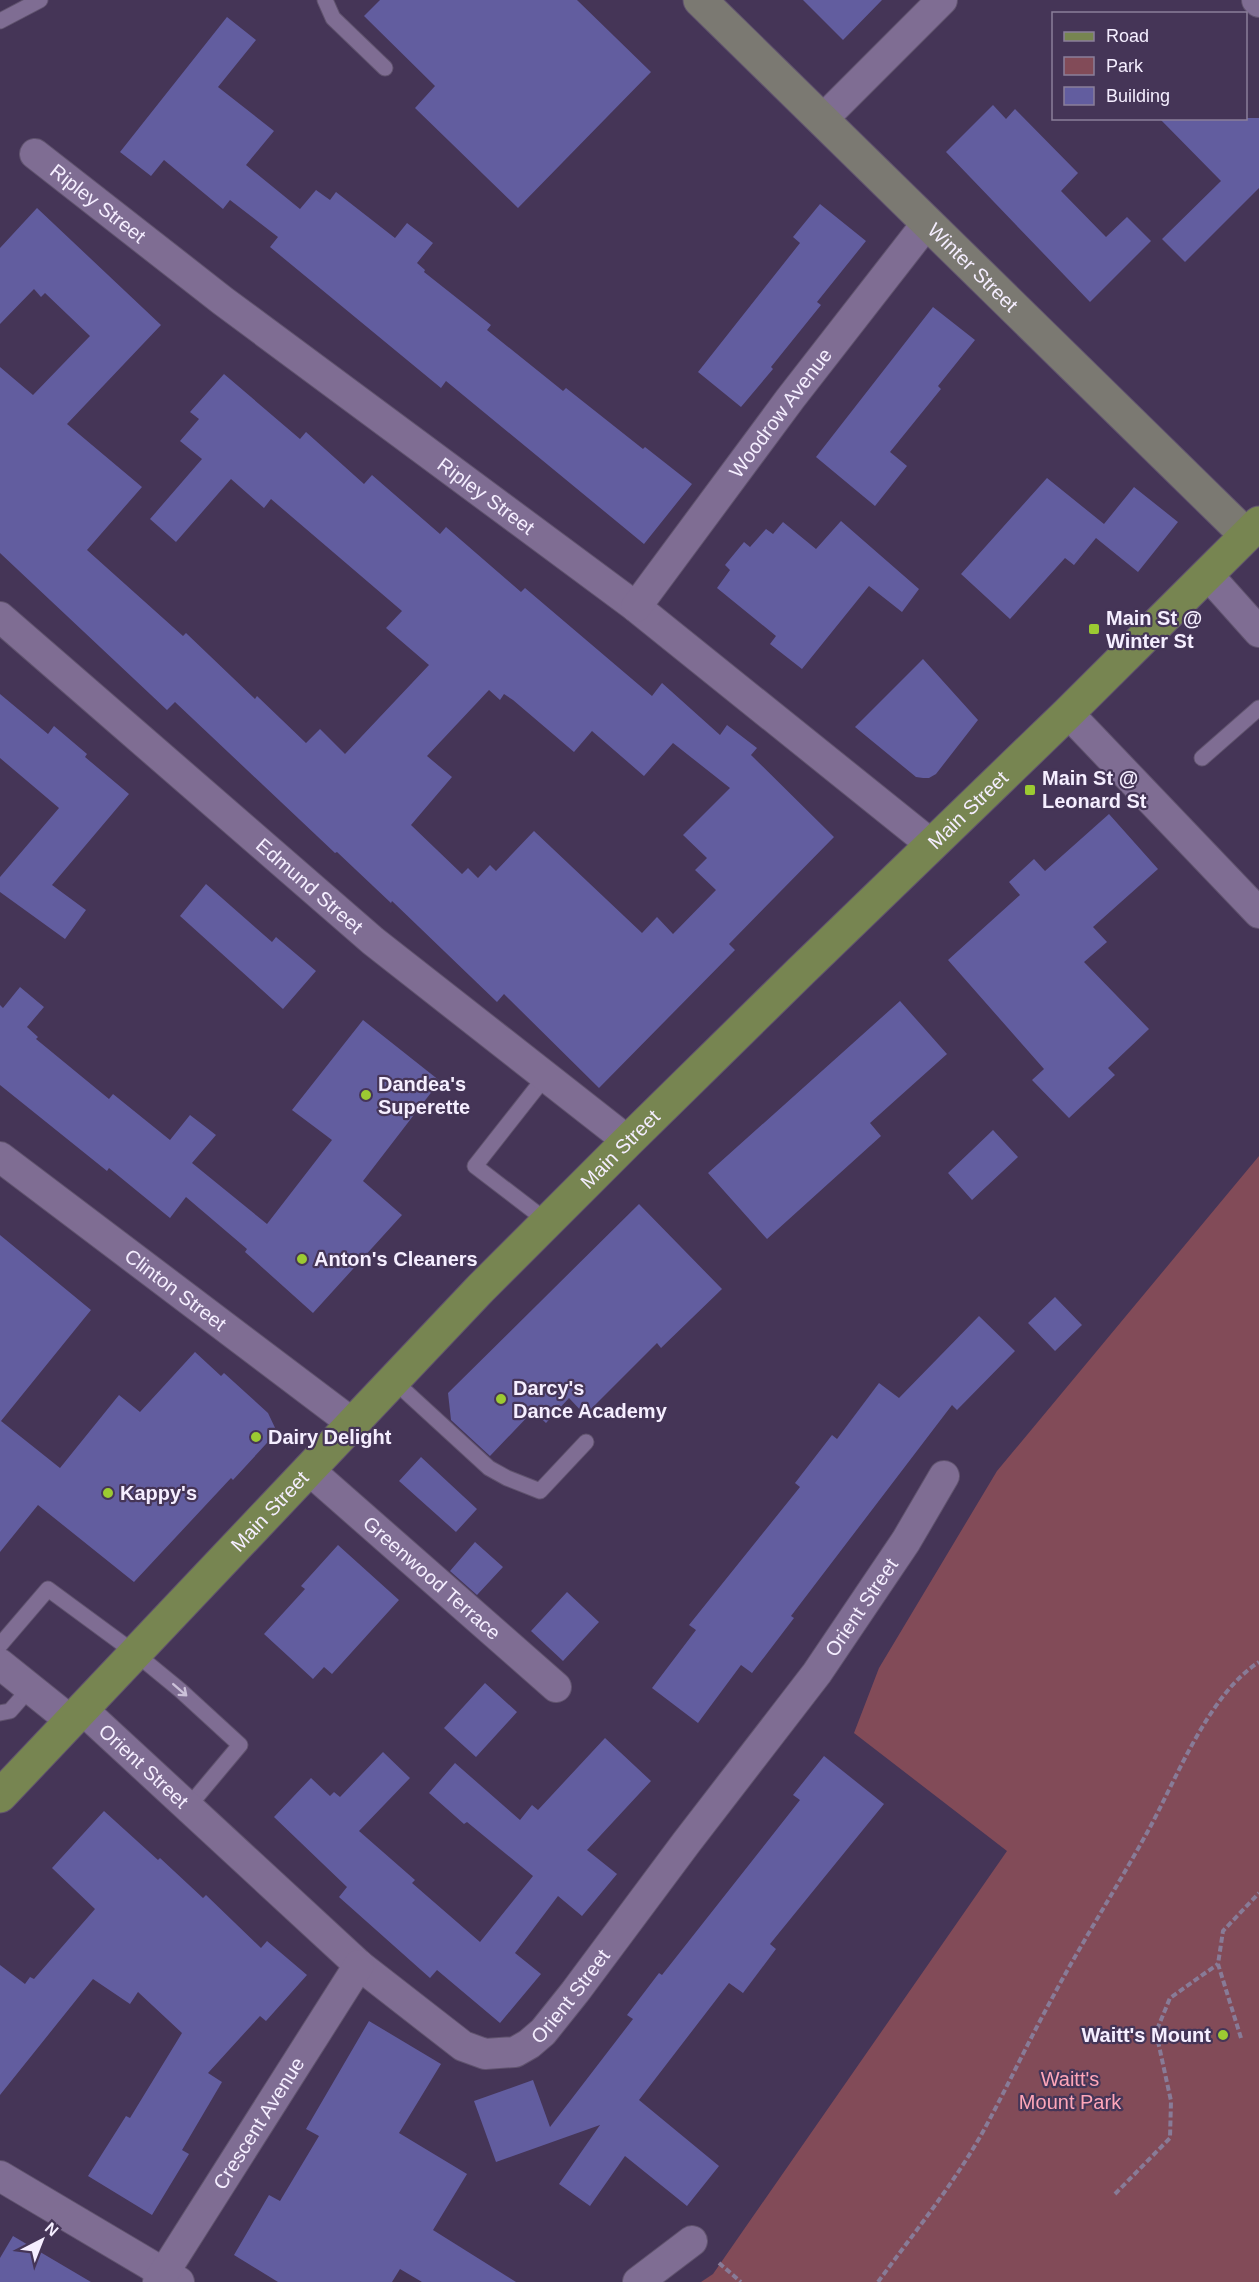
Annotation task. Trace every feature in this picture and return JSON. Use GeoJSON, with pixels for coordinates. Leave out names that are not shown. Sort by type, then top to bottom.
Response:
{"type":"FeatureCollection","features":[{"type":"Feature","properties":{"kind":"main road","name":"Winter Street"},"geometry":{"type":"LineString","coordinates":[[700,0],[927,223],[1253,529]]}},
{"type":"Feature","properties":{"kind":"main road","name":"Main Street"},"geometry":{"type":"LineString","coordinates":[[0,1796],[393,1380],[628,1141],[1068,713],[1253,529]]}},
{"type":"Feature","properties":{"kind":"street"},"geometry":{"type":"LineString","coordinates":[[823,119],[942,0]]}},
{"type":"Feature","properties":{"kind":"street","name":"Ripley Street"},"geometry":{"type":"LineString","coordinates":[[35,154],[223,301],[636,607],[932,845]]}},
{"type":"Feature","properties":{"kind":"street","name":"Woodrow Avenue"},"geometry":{"type":"LineString","coordinates":[[636,607],[790,399],[927,223]]}},
{"type":"Feature","properties":{"kind":"street"},"geometry":{"type":"LineString","coordinates":[[1208,575],[1259,632]]}},
{"type":"Feature","properties":{"kind":"street","name":"Edmund Street"},"geometry":{"type":"LineString","coordinates":[[0,617],[332,907],[628,1141]]}},
{"type":"Feature","properties":{"kind":"street"},"geometry":{"type":"LineString","coordinates":[[1068,713],[1259,913]]}},
{"type":"Feature","properties":{"kind":"street","name":"Clinton Street"},"geometry":{"type":"LineString","coordinates":[[0,1157],[352,1423]]}},
{"type":"Feature","properties":{"kind":"street","name":"Greenwood Terrace"},"geometry":{"type":"LineString","coordinates":[[308,1469],[556,1687]]}},
{"type":"Feature","properties":{"kind":"street","name":"Orient Street"},"geometry":{"type":"LineString","coordinates":[[0,1664],[31,1687],[77,1715],[188,1807],[359,1965],[470,2050],[485,2054],[515,2052],[530,2044],[543,2032],[575,1992],[817,1673],[906,1541],[944,1476]]}},
{"type":"Feature","properties":{"kind":"street","name":"Crescent Avenue"},"geometry":{"type":"LineString","coordinates":[[167,2279],[359,1965]]}},
{"type":"Feature","properties":{"kind":"street"},"geometry":{"type":"LineString","coordinates":[[0,2176],[167,2279]]}},
{"type":"Feature","properties":{"kind":"street"},"geometry":{"type":"LineString","coordinates":[[638,2282],[692,2241]]}},
{"type":"Feature","properties":{"kind":"lane"},"geometry":{"type":"LineString","coordinates":[[0,21],[40,0]]}},
{"type":"Feature","properties":{"kind":"lane"},"geometry":{"type":"LineString","coordinates":[[325,0],[333,18],[385,68]]}},
{"type":"Feature","properties":{"kind":"lane"},"geometry":{"type":"LineString","coordinates":[[1202,758],[1259,708]]}},
{"type":"Feature","properties":{"kind":"lane"},"geometry":{"type":"LineString","coordinates":[[545,1077],[475,1166],[548,1222]]}},
{"type":"Feature","properties":{"kind":"lane"},"geometry":{"type":"LineString","coordinates":[[393,1380],[489,1468],[507,1479],[540,1491],[586,1442]]}},
{"type":"Feature","properties":{"kind":"lane"},"geometry":{"type":"LineString","coordinates":[[0,1645],[48,1589],[135,1653],[180,1690],[240,1745],[188,1807]]}},
{"type":"Feature","properties":{"kind":"lane"},"geometry":{"type":"LineString","coordinates":[[0,1713],[10,1712],[31,1687]]}},
{"type":"Feature","properties":{"kind":"path"},"geometry":{"type":"LineString","coordinates":[[878,2282],[956,2177],[1048,2005],[1122,1878],[1194,1743],[1220,1701],[1236,1682],[1259,1662]]}},
{"type":"Feature","properties":{"kind":"path"},"geometry":{"type":"LineString","coordinates":[[1241,2038],[1218,1964],[1223,1931],[1259,1893]]}},
{"type":"Feature","properties":{"kind":"path"},"geometry":{"type":"LineString","coordinates":[[1115,2194],[1170,2138],[1171,2102],[1156,2032],[1170,1998],[1218,1964]]}},
{"type":"Feature","properties":{"kind":"green space","name":"Waitt's Mount Park"},"geometry":{"type":"Polygon","coordinates":[[[1259,1156],[1259,2282],[701,2282],[713,2274],[1007,1851],[854,1733],[879,1668],[997,1471],[1259,1156]]]}},
{"type":"Feature","properties":{"kind":"building"},"geometry":{"type":"Polygon","coordinates":[[[380,0],[577,0],[651,72],[518,208],[415,108],[435,86],[364,16],[380,0]]]}},
{"type":"Feature","properties":{"kind":"building"},"geometry":{"type":"Polygon","coordinates":[[[803,0],[882,0],[843,40],[803,0]]]}},
{"type":"Feature","properties":{"kind":"building"},"geometry":{"type":"Polygon","coordinates":[[[227,17],[256,40],[218,87],[274,131],[246,165],[300,209],[316,190],[330,200],[336,192],[395,238],[407,223],[433,243],[417,263],[425,270],[424,272],[491,325],[487,330],[563,391],[566,388],[643,449],[645,447],[692,484],[644,544],[446,381],[441,388],[270,247],[278,237],[230,200],[223,209],[164,160],[151,176],[120,152],[227,17]]]}},
{"type":"Feature","properties":{"kind":"building"},"geometry":{"type":"Polygon","coordinates":[[[993,105],[1006,119],[1015,109],[1078,173],[1061,191],[1106,237],[1127,217],[1151,241],[1090,302],[946,152],[993,105]]]}},
{"type":"Feature","properties":{"kind":"building"},"geometry":{"type":"Polygon","coordinates":[[[1259,118],[1259,188],[1185,262],[1162,239],[1221,181],[1161,120],[1259,118]]]}},
{"type":"Feature","properties":{"kind":"building"},"geometry":{"type":"Polygon","coordinates":[[[820,204],[866,241],[817,302],[821,305],[771,367],[773,369],[741,407],[698,372],[800,243],[793,237],[820,204]]]}},
{"type":"Feature","properties":{"kind":"building"},"geometry":{"type":"Polygon","coordinates":[[[37,208],[161,325],[67,424],[142,487],[87,550],[183,636],[186,633],[255,699],[257,696],[306,743],[320,729],[345,754],[429,665],[386,628],[402,611],[271,499],[264,508],[231,479],[176,542],[150,519],[202,459],[180,441],[199,419],[190,412],[224,374],[300,439],[306,432],[364,484],[372,475],[440,534],[446,527],[521,592],[525,588],[652,696],[662,683],[720,735],[727,725],[757,748],[751,755],[834,837],[729,944],[735,950],[599,1088],[504,994],[497,1002],[392,901],[391,903],[337,852],[335,853],[175,702],[167,710],[0,553],[0,367],[33,395],[90,336],[45,293],[41,297],[34,289],[0,324],[0,248],[37,208]],[[489,690],[427,756],[452,777],[411,825],[462,874],[468,868],[478,878],[490,865],[496,871],[534,831],[642,933],[657,917],[673,934],[716,890],[695,870],[707,858],[683,835],[730,788],[673,743],[644,776],[592,731],[574,752],[513,700],[504,694],[500,700],[489,690]]]}},
{"type":"Feature","properties":{"kind":"building"},"geometry":{"type":"Polygon","coordinates":[[[933,307],[975,340],[938,386],[941,389],[890,452],[907,466],[875,506],[816,457],[933,307]]]}},
{"type":"Feature","properties":{"kind":"building"},"geometry":{"type":"Polygon","coordinates":[[[1047,478],[1104,524],[1134,487],[1178,522],[1138,572],[1096,538],[1074,565],[1065,558],[1010,619],[961,574],[1047,478]]]}},
{"type":"Feature","properties":{"kind":"building"},"geometry":{"type":"Polygon","coordinates":[[[841,521],[919,589],[902,612],[869,586],[802,669],[770,644],[776,636],[717,588],[730,570],[725,565],[744,542],[750,547],[766,529],[773,534],[783,522],[816,549],[841,521]]]}},
{"type":"Feature","properties":{"kind":"building"},"geometry":{"type":"Polygon","coordinates":[[[923,659],[978,720],[936,774],[929,778],[916,777],[855,727],[923,659]]]}},
{"type":"Feature","properties":{"kind":"building"},"geometry":{"type":"Polygon","coordinates":[[[0,694],[48,734],[54,726],[87,754],[85,757],[129,794],[52,885],[86,910],[65,939],[0,892],[0,877],[59,808],[0,758],[0,694]]]}},
{"type":"Feature","properties":{"kind":"building"},"geometry":{"type":"Polygon","coordinates":[[[1109,814],[1158,869],[1093,927],[1107,942],[1084,962],[1149,1029],[1108,1068],[1115,1075],[1069,1118],[1032,1080],[1044,1069],[948,960],[1020,895],[1009,882],[1034,859],[1045,871],[1109,814]]]}},
{"type":"Feature","properties":{"kind":"building"},"geometry":{"type":"Polygon","coordinates":[[[206,884],[272,942],[276,937],[316,971],[283,1009],[180,916],[206,884]]]}},
{"type":"Feature","properties":{"kind":"building"},"geometry":{"type":"Polygon","coordinates":[[[20,987],[44,1007],[27,1027],[38,1037],[36,1039],[109,1099],[113,1094],[170,1140],[190,1115],[216,1135],[192,1163],[267,1224],[332,1140],[292,1110],[363,1020],[440,1081],[363,1181],[402,1215],[313,1313],[245,1252],[247,1249],[186,1197],[170,1218],[109,1168],[107,1171],[0,1085],[0,1005],[3,1008],[20,987]]]}},
{"type":"Feature","properties":{"kind":"building"},"geometry":{"type":"Polygon","coordinates":[[[900,1001],[947,1054],[870,1123],[881,1136],[767,1239],[708,1173],[900,1001]]]}},
{"type":"Feature","properties":{"kind":"building"},"geometry":{"type":"Polygon","coordinates":[[[993,1130],[1018,1157],[972,1200],[948,1173],[993,1130]]]}},
{"type":"Feature","properties":{"kind":"building"},"geometry":{"type":"Polygon","coordinates":[[[639,1204],[722,1289],[661,1348],[657,1343],[585,1415],[569,1398],[546,1423],[533,1411],[490,1456],[451,1420],[448,1393],[639,1204]]]}},
{"type":"Feature","properties":{"kind":"building"},"geometry":{"type":"Polygon","coordinates":[[[0,1235],[91,1310],[1,1421],[60,1468],[119,1395],[140,1412],[195,1352],[221,1376],[224,1373],[268,1413],[277,1432],[134,1582],[38,1505],[0,1552],[0,1235]]]}},
{"type":"Feature","properties":{"kind":"building"},"geometry":{"type":"Polygon","coordinates":[[[1055,1297],[1082,1325],[1055,1351],[1028,1323],[1055,1297]]]}},
{"type":"Feature","properties":{"kind":"building"},"geometry":{"type":"Polygon","coordinates":[[[979,1316],[1015,1351],[957,1410],[952,1405],[791,1616],[794,1618],[752,1673],[741,1665],[698,1723],[652,1688],[696,1630],[689,1625],[800,1487],[795,1483],[832,1435],[837,1439],[879,1383],[899,1398],[979,1316]]]}},
{"type":"Feature","properties":{"kind":"building"},"geometry":{"type":"Polygon","coordinates":[[[421,1457],[477,1509],[456,1532],[399,1481],[421,1457]]]}},
{"type":"Feature","properties":{"kind":"building"},"geometry":{"type":"Polygon","coordinates":[[[475,1542],[503,1567],[477,1595],[450,1571],[475,1542]]]}},
{"type":"Feature","properties":{"kind":"building"},"geometry":{"type":"Polygon","coordinates":[[[338,1545],[399,1600],[332,1674],[324,1667],[313,1679],[264,1634],[305,1589],[301,1586],[338,1545]]]}},
{"type":"Feature","properties":{"kind":"building"},"geometry":{"type":"Polygon","coordinates":[[[567,1592],[599,1622],[563,1661],[531,1631],[567,1592]]]}},
{"type":"Feature","properties":{"kind":"building"},"geometry":{"type":"Polygon","coordinates":[[[485,1683],[517,1712],[476,1757],[444,1728],[485,1683]]]}},
{"type":"Feature","properties":{"kind":"building"},"geometry":{"type":"Polygon","coordinates":[[[605,1738],[651,1781],[587,1850],[617,1874],[582,1916],[558,1896],[515,1953],[541,1974],[500,2023],[437,1970],[430,1978],[339,1897],[347,1887],[274,1817],[311,1778],[330,1796],[334,1792],[340,1797],[383,1752],[410,1778],[359,1831],[415,1880],[412,1883],[480,1942],[533,1876],[467,1822],[464,1824],[429,1793],[455,1763],[520,1820],[532,1805],[538,1810],[605,1738]]]}},
{"type":"Feature","properties":{"kind":"building"},"geometry":{"type":"Polygon","coordinates":[[[824,1756],[884,1804],[770,1944],[776,1949],[743,1993],[729,1983],[639,2100],[719,2166],[687,2206],[625,2156],[590,2206],[559,2184],[600,2125],[496,2162],[474,2101],[533,2080],[550,2127],[633,2019],[627,2015],[659,1973],[662,1975],[800,1800],[793,1795],[824,1756]]]}},
{"type":"Feature","properties":{"kind":"building"},"geometry":{"type":"Polygon","coordinates":[[[104,1811],[203,1898],[206,1895],[261,1948],[267,1941],[307,1975],[266,2021],[260,2016],[208,2073],[222,2082],[182,2150],[189,2154],[152,2215],[88,2176],[126,2116],[130,2118],[182,2033],[138,1992],[130,2004],[93,1979],[0,2095],[0,1965],[25,1984],[30,1977],[34,1979],[95,1909],[52,1868],[104,1811]]]}},
{"type":"Feature","properties":{"kind":"building"},"geometry":{"type":"Polygon","coordinates":[[[369,2021],[441,2064],[399,2133],[467,2174],[433,2230],[516,2282],[422,2282],[400,2269],[392,2282],[278,2282],[234,2255],[269,2195],[280,2201],[319,2136],[306,2129],[369,2021]]]}},
{"type":"Feature","properties":{"kind":"building"},"geometry":{"type":"Polygon","coordinates":[[[13,2236],[91,2282],[0,2282],[0,2258],[13,2236]]]}},
{"type":"Feature","properties":{"kind":"place","name":"Main St @ Winter St"},"geometry":{"type":"Point","coordinates":[1094,629]}},
{"type":"Feature","properties":{"kind":"place","name":"Main St @ Leonard St"},"geometry":{"type":"Point","coordinates":[1030,790]}},
{"type":"Feature","properties":{"kind":"place","name":"Dandea's Superette"},"geometry":{"type":"Point","coordinates":[366,1095]}},
{"type":"Feature","properties":{"kind":"place","name":"Anton's Cleaners"},"geometry":{"type":"Point","coordinates":[302,1259]}},
{"type":"Feature","properties":{"kind":"place","name":"Darcy's Dance Academy"},"geometry":{"type":"Point","coordinates":[501,1399]}},
{"type":"Feature","properties":{"kind":"place","name":"Dairy Delight"},"geometry":{"type":"Point","coordinates":[256,1437]}},
{"type":"Feature","properties":{"kind":"place","name":"Kappy's"},"geometry":{"type":"Point","coordinates":[108,1493]}},
{"type":"Feature","properties":{"kind":"place","name":"Waitt's Mount"},"geometry":{"type":"Point","coordinates":[1223,2035]}}]}
